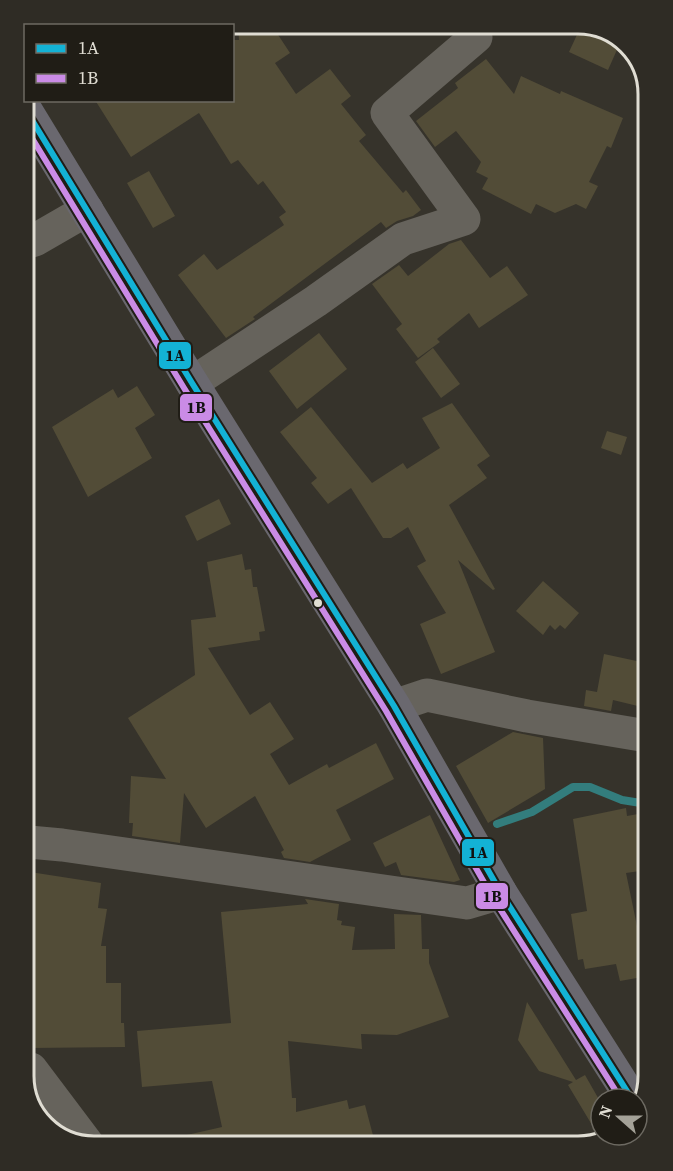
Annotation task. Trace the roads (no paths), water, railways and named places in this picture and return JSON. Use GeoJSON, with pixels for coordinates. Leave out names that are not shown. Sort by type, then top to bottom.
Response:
{"type":"FeatureCollection","features":[{"type":"Feature","properties":{"kind":"highway"},"geometry":{"type":"LineString","coordinates":[[35,125],[192,383],[394,706],[501,893],[624,1087]]}},
{"type":"Feature","properties":{"kind":"street"},"geometry":{"type":"LineString","coordinates":[[192,383],[316,301],[403,239],[464,219],[387,113],[476,37],[474,35]]}},
{"type":"Feature","properties":{"kind":"street"},"geometry":{"type":"LineString","coordinates":[[35,240],[87,210]]}},
{"type":"Feature","properties":{"kind":"street"},"geometry":{"type":"LineString","coordinates":[[394,706],[427,695],[527,716],[638,734]]}},
{"type":"Feature","properties":{"kind":"street"},"geometry":{"type":"LineString","coordinates":[[34,842],[62,844],[467,903],[501,893]]}},
{"type":"Feature","properties":{"kind":"street"},"geometry":{"type":"LineString","coordinates":[[34,1073],[79,1134]]}},
{"type":"Feature","properties":{"kind":"waterway"},"geometry":{"type":"LineString","coordinates":[[497,824],[532,812],[573,787],[590,787],[622,800],[638,803]]}}]}
